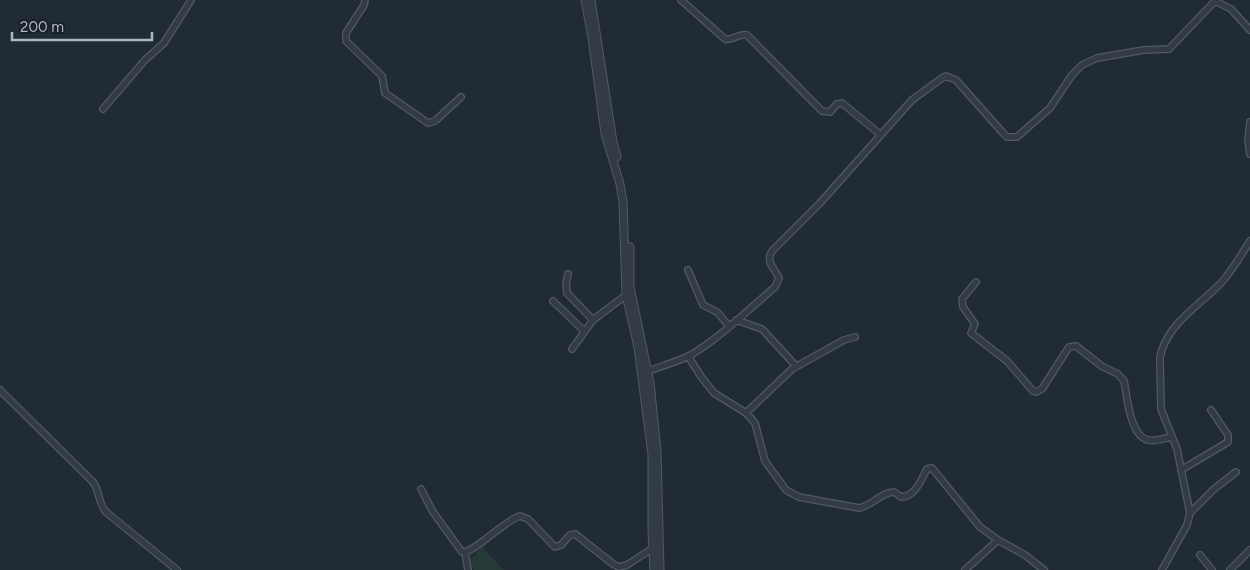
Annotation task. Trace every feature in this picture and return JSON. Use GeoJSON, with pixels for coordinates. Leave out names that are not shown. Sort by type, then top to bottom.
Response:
{"type":"FeatureCollection","features":[{"type":"Feature","properties":{"kind":"street"},"geometry":{"type":"LineString","coordinates":[[103,109],[145,60],[164,43],[191,0]]}},
{"type":"Feature","properties":{"kind":"street"},"geometry":{"type":"LineString","coordinates":[[365,0],[364,5],[346,33],[346,41],[382,76],[385,93],[428,123],[435,121],[461,97]]}},
{"type":"Feature","properties":{"kind":"street"},"geometry":{"type":"LineString","coordinates":[[585,0],[605,134],[622,194],[626,294],[638,347],[651,443],[654,570]]}},
{"type":"Feature","properties":{"kind":"street"},"geometry":{"type":"LineString","coordinates":[[591,0],[613,142],[627,194],[630,287],[648,371],[657,451],[660,570]]}},
{"type":"Feature","properties":{"kind":"street"},"geometry":{"type":"LineString","coordinates":[[681,0],[725,39],[730,40],[738,35],[747,35],[822,111],[830,112],[837,104],[842,103],[881,135]]}},
{"type":"Feature","properties":{"kind":"street"},"geometry":{"type":"LineString","coordinates":[[648,371],[688,356],[729,326],[777,284],[778,274],[769,262],[772,251],[826,197],[919,94],[946,76],[956,80],[1007,137],[1017,137],[1050,108],[1082,64],[1097,58],[1144,50],[1169,49],[1216,1],[1231,9],[1250,30]]}},
{"type":"Feature","properties":{"kind":"street"},"geometry":{"type":"LineString","coordinates":[[1250,122],[1248,141],[1250,154]]}},
{"type":"Feature","properties":{"kind":"street"},"geometry":{"type":"LineString","coordinates":[[1162,570],[1187,525],[1190,512],[1177,449],[1161,409],[1160,358],[1164,344],[1182,319],[1222,281],[1250,241]]}},
{"type":"Feature","properties":{"kind":"street"},"geometry":{"type":"LineString","coordinates":[[688,270],[703,305],[717,312],[729,326]]}},
{"type":"Feature","properties":{"kind":"street"},"geometry":{"type":"LineString","coordinates":[[568,274],[567,293],[593,320]]}},
{"type":"Feature","properties":{"kind":"street"},"geometry":{"type":"LineString","coordinates":[[976,282],[962,299],[963,307],[975,324],[971,333],[1007,361],[1033,391],[1036,392],[1042,389],[1069,347],[1076,346],[1103,367],[1122,378],[1132,420],[1145,439],[1153,441],[1172,437]]}},
{"type":"Feature","properties":{"kind":"street"},"geometry":{"type":"LineString","coordinates":[[572,349],[593,320],[626,294]]}},
{"type":"Feature","properties":{"kind":"street"},"geometry":{"type":"LineString","coordinates":[[552,301],[584,330]]}},
{"type":"Feature","properties":{"kind":"street"},"geometry":{"type":"LineString","coordinates":[[736,320],[762,329],[796,366]]}},
{"type":"Feature","properties":{"kind":"street"},"geometry":{"type":"LineString","coordinates":[[746,413],[796,366],[844,340],[855,337]]}},
{"type":"Feature","properties":{"kind":"street"},"geometry":{"type":"LineString","coordinates":[[688,356],[702,378],[714,392],[746,413],[755,424],[765,461],[786,490],[792,494],[859,508],[864,507],[888,492],[894,492],[904,498],[918,487],[927,469],[932,468],[980,527],[1020,552],[1044,570]]}},
{"type":"Feature","properties":{"kind":"street"},"geometry":{"type":"LineString","coordinates":[[0,390],[93,482],[99,492],[102,508],[177,570]]}},
{"type":"Feature","properties":{"kind":"street"},"geometry":{"type":"LineString","coordinates":[[1181,470],[1228,442],[1228,435],[1211,410]]}},
{"type":"Feature","properties":{"kind":"street"},"geometry":{"type":"LineString","coordinates":[[1190,512],[1214,489],[1236,472]]}},
{"type":"Feature","properties":{"kind":"street"},"geometry":{"type":"LineString","coordinates":[[421,490],[436,517],[459,549],[465,552],[471,550],[510,520],[520,516],[528,519],[556,547],[562,545],[570,535],[575,534],[619,567],[627,565],[653,548]]}},
{"type":"Feature","properties":{"kind":"street"},"geometry":{"type":"LineString","coordinates":[[966,570],[998,540]]}},
{"type":"Feature","properties":{"kind":"street"},"geometry":{"type":"LineString","coordinates":[[1230,570],[1250,550]]}},
{"type":"Feature","properties":{"kind":"street"},"geometry":{"type":"LineString","coordinates":[[465,552],[468,570]]}},
{"type":"Feature","properties":{"kind":"street"},"geometry":{"type":"LineString","coordinates":[[1200,555],[1212,570]]}},
{"type":"Feature","properties":{"kind":"green space"},"geometry":{"type":"Polygon","coordinates":[[[482,547],[504,570],[474,570],[469,562],[482,547]]]}}]}
